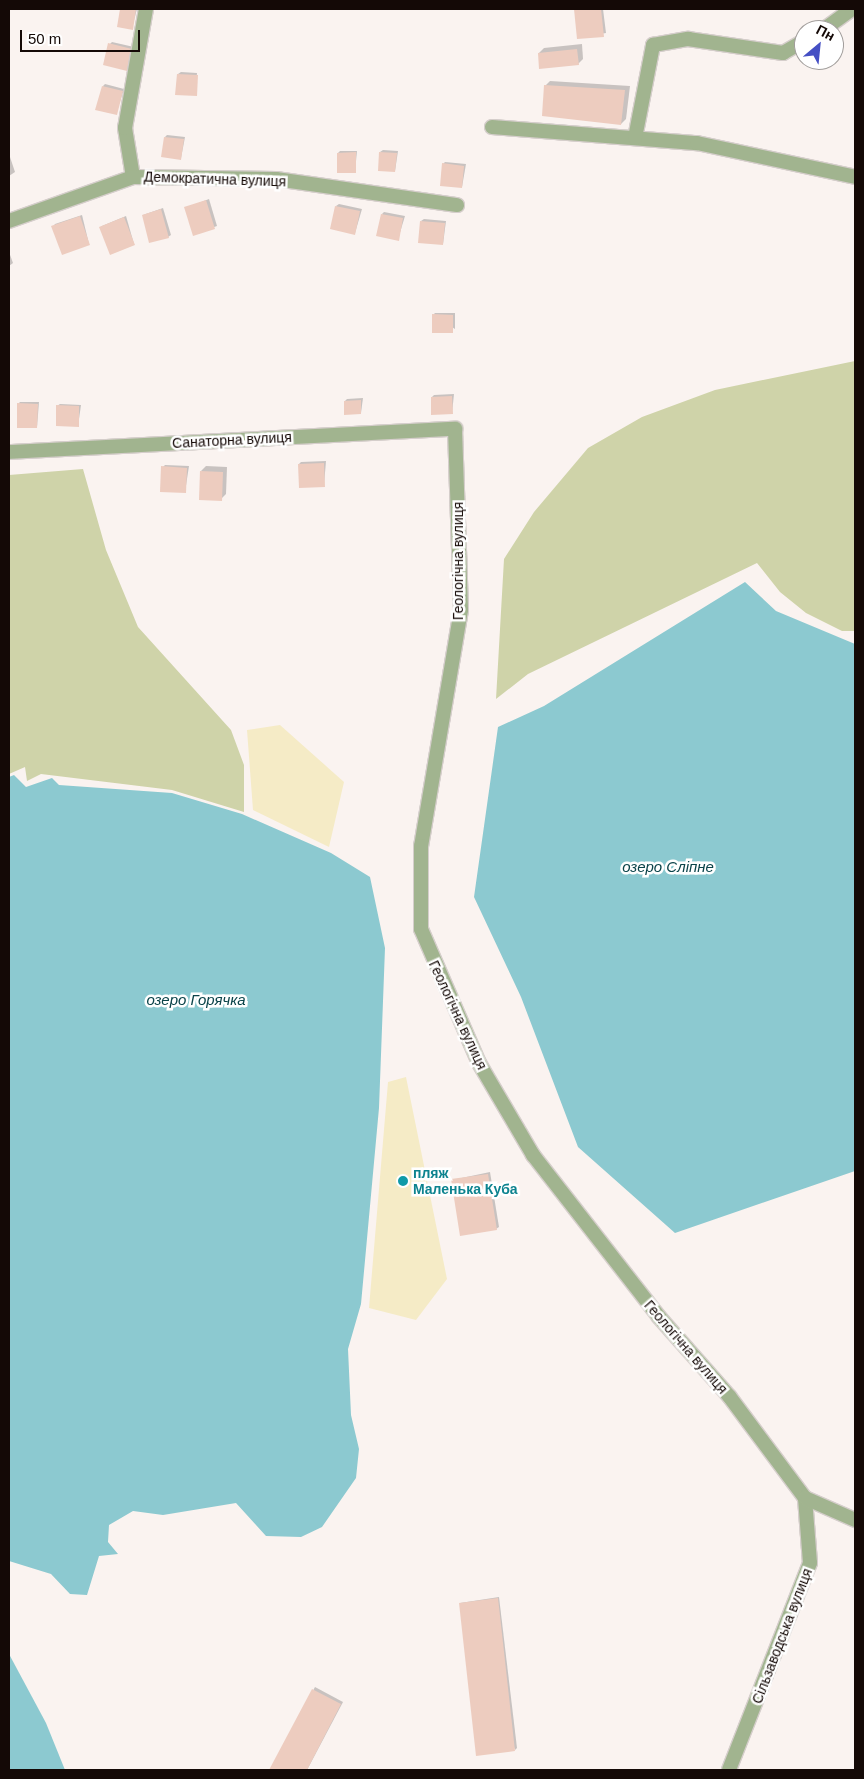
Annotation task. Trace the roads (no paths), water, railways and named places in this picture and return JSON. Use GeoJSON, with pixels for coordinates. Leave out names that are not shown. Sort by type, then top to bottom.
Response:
{"type":"FeatureCollection","features":[{"type":"Feature","properties":{"kind":"street"},"geometry":{"type":"LineString","coordinates":[[133,177],[125,128],[146,9]]}},
{"type":"Feature","properties":{"kind":"street"},"geometry":{"type":"LineString","coordinates":[[837,20],[852,9]]}},
{"type":"Feature","properties":{"kind":"street"},"geometry":{"type":"LineString","coordinates":[[635,138],[653,45],[688,39],[783,53],[794,47]]}},
{"type":"Feature","properties":{"kind":"street"},"geometry":{"type":"LineString","coordinates":[[492,127],[697,143],[855,177]]}},
{"type":"Feature","properties":{"kind":"street","name":"Демократична вулиця"},"geometry":{"type":"LineString","coordinates":[[9,221],[133,177],[276,179],[457,205]]}},
{"type":"Feature","properties":{"kind":"street","name":"Санаторна вулиця"},"geometry":{"type":"LineString","coordinates":[[9,452],[455,428]]}},
{"type":"Feature","properties":{"kind":"street","name":"Геологічна вулиця"},"geometry":{"type":"LineString","coordinates":[[455,428],[461,610],[421,846],[421,929],[429,954],[479,1063],[533,1155],[659,1318],[729,1396],[805,1498]]}},
{"type":"Feature","properties":{"kind":"street"},"geometry":{"type":"LineString","coordinates":[[805,1498],[855,1520]]}},
{"type":"Feature","properties":{"kind":"street","name":"Сільзаводська вулиця"},"geometry":{"type":"LineString","coordinates":[[729,1770],[810,1563],[805,1498]]}},
{"type":"Feature","properties":{"kind":"water","name":"озеро Сліпне"},"geometry":{"type":"Polygon","coordinates":[[[745,582],[776,611],[855,644],[855,1171],[675,1233],[578,1147],[521,997],[474,897],[498,727],[544,706],[745,582]]]}},
{"type":"Feature","properties":{"kind":"water","name":"озеро Горячка"},"geometry":{"type":"Polygon","coordinates":[[[14,775],[26,787],[52,778],[59,785],[172,793],[242,814],[331,853],[370,877],[385,948],[379,1108],[361,1304],[348,1349],[351,1415],[359,1449],[356,1478],[322,1527],[301,1537],[266,1536],[236,1503],[163,1515],[133,1511],[109,1525],[108,1542],[118,1554],[99,1556],[87,1595],[70,1594],[51,1574],[9,1561],[9,777],[14,775]]]}},
{"type":"Feature","properties":{"kind":"water"},"geometry":{"type":"Polygon","coordinates":[[[9,1654],[46,1723],[65,1770],[9,1770],[9,1654]]]}},
{"type":"Feature","properties":{"kind":"place","name":"пляж Маленька Куба"},"geometry":{"type":"Point","coordinates":[403,1181]}}]}
